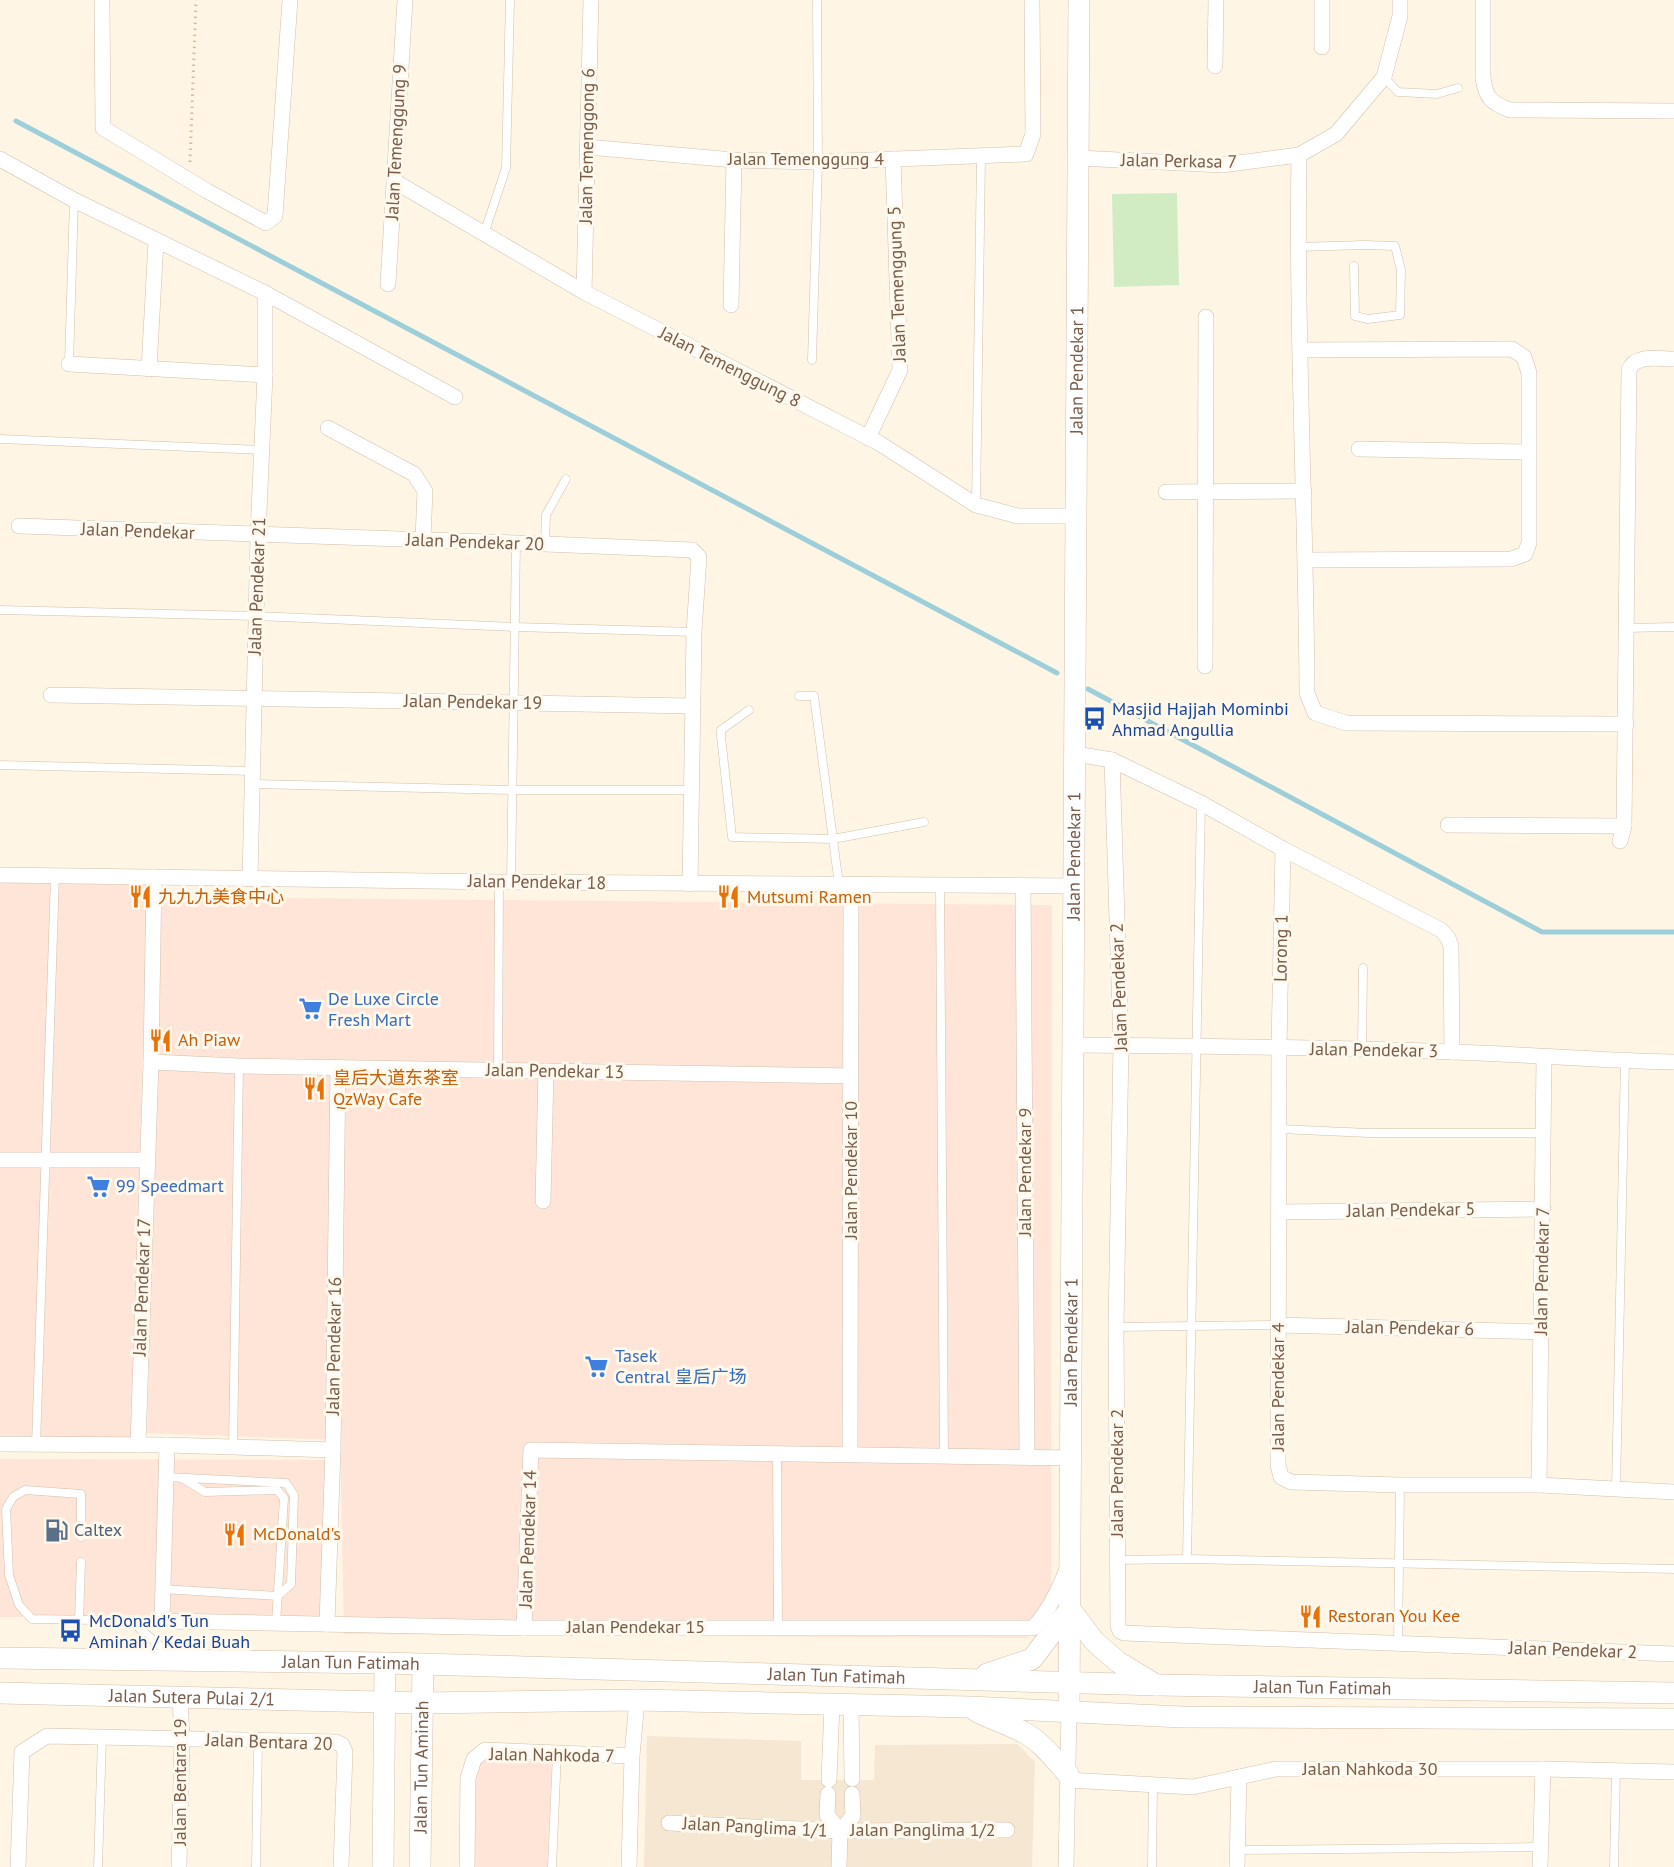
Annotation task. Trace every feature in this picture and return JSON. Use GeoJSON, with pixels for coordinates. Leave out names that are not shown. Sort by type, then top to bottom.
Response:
{"type":"FeatureCollection","features":[{"type":"Feature","properties":{"kind":"main road","name":"Jalan Pendekar 1"},"geometry":{"type":"LineString","coordinates":[[1069,1712],[1079,0]]}},
{"type":"Feature","properties":{"kind":"main road"},"geometry":{"type":"LineString","coordinates":[[969,1679],[1032,1659],[1070,1609],[1094,1641],[1118,1662],[1157,1685]]}},
{"type":"Feature","properties":{"kind":"main road","name":"Jalan Tun Fatimah"},"geometry":{"type":"LineString","coordinates":[[0,1658],[385,1663],[1070,1683],[1674,1694]]}},
{"type":"Feature","properties":{"kind":"main road","name":"Jalan Tun Aminah"},"geometry":{"type":"LineString","coordinates":[[383,1867],[385,1663]]}},
{"type":"Feature","properties":{"kind":"main road","name":"Jalan Tun Aminah"},"geometry":{"type":"LineString","coordinates":[[420,1867],[423,1665]]}},
{"type":"Feature","properties":{"kind":"main road"},"geometry":{"type":"LineString","coordinates":[[758,1673],[769,1685],[838,1686],[846,1689],[849,1694],[841,1705]]}},
{"type":"Feature","properties":{"kind":"main road","name":"Jalan Sutera Pulai 2/1"},"geometry":{"type":"LineString","coordinates":[[0,1693],[385,1702]]}},
{"type":"Feature","properties":{"kind":"main road","name":"Jalan Tun Fatimah"},"geometry":{"type":"LineString","coordinates":[[385,1702],[637,1700],[970,1707],[1194,1717],[1674,1719]]}},
{"type":"Feature","properties":{"kind":"main road"},"geometry":{"type":"LineString","coordinates":[[970,1707],[997,1722],[1023,1731],[1034,1739],[1068,1777]]}},
{"type":"Feature","properties":{"kind":"street"},"geometry":{"type":"LineString","coordinates":[[102,0],[104,128],[266,223],[275,216],[291,0]]}},
{"type":"Feature","properties":{"kind":"street","name":"Jalan Temenggung 9"},"geometry":{"type":"LineString","coordinates":[[388,284],[405,0]]}},
{"type":"Feature","properties":{"kind":"street","name":"Jalan Temenggong 6"},"geometry":{"type":"LineString","coordinates":[[584,292],[591,0]]}},
{"type":"Feature","properties":{"kind":"street","name":"Jalan Temenggung 4"},"geometry":{"type":"LineString","coordinates":[[587,147],[734,160],[818,162],[1026,154],[1033,134],[1032,0]]}},
{"type":"Feature","properties":{"kind":"street"},"geometry":{"type":"LineString","coordinates":[[1215,66],[1216,0]]}},
{"type":"Feature","properties":{"kind":"street"},"geometry":{"type":"LineString","coordinates":[[1322,0],[1322,46]]}},
{"type":"Feature","properties":{"kind":"street","name":"Jalan Perkasa 7"},"geometry":{"type":"LineString","coordinates":[[1078,158],[1222,165],[1299,155],[1335,134],[1383,77],[1400,15],[1400,0]]}},
{"type":"Feature","properties":{"kind":"street"},"geometry":{"type":"LineString","coordinates":[[1483,0],[1483,78],[1485,91],[1495,105],[1510,110],[1674,111]]}},
{"type":"Feature","properties":{"kind":"street"},"geometry":{"type":"LineString","coordinates":[[1299,155],[1297,247],[1306,560],[1307,693],[1315,712],[1346,723],[1626,724]]}},
{"type":"Feature","properties":{"kind":"street"},"geometry":{"type":"LineString","coordinates":[[0,159],[74,200],[265,293],[455,397]]}},
{"type":"Feature","properties":{"kind":"street","name":"Jalan Temenggung 5"},"geometry":{"type":"LineString","coordinates":[[868,438],[900,370],[893,159]]}},
{"type":"Feature","properties":{"kind":"street"},"geometry":{"type":"LineString","coordinates":[[731,304],[734,160]]}},
{"type":"Feature","properties":{"kind":"street","name":"Jalan Temenggung 8"},"geometry":{"type":"LineString","coordinates":[[394,181],[584,292],[868,438],[976,505],[1018,516],[1076,516]]}},
{"type":"Feature","properties":{"kind":"street"},"geometry":{"type":"LineString","coordinates":[[149,369],[156,241]]}},
{"type":"Feature","properties":{"kind":"street","name":"Jalan Pendekar 21"},"geometry":{"type":"LineString","coordinates":[[250,879],[258,535],[266,375],[265,293]]}},
{"type":"Feature","properties":{"kind":"street"},"geometry":{"type":"LineString","coordinates":[[1205,666],[1206,317]]}},
{"type":"Feature","properties":{"kind":"street"},"geometry":{"type":"LineString","coordinates":[[1300,350],[1512,349],[1524,357],[1529,373],[1529,543],[1525,554],[1511,559],[1306,560]]}},
{"type":"Feature","properties":{"kind":"street"},"geometry":{"type":"LineString","coordinates":[[1448,825],[1622,834],[1626,724],[1629,370],[1631,363],[1638,359],[1674,359]]}},
{"type":"Feature","properties":{"kind":"street"},"geometry":{"type":"LineString","coordinates":[[69,364],[266,375]]}},
{"type":"Feature","properties":{"kind":"street"},"geometry":{"type":"LineString","coordinates":[[328,428],[414,474],[425,491],[423,540]]}},
{"type":"Feature","properties":{"kind":"street"},"geometry":{"type":"LineString","coordinates":[[1359,449],[1528,452]]}},
{"type":"Feature","properties":{"kind":"street"},"geometry":{"type":"LineString","coordinates":[[1166,492],[1304,491]]}},
{"type":"Feature","properties":{"kind":"street","name":"Jalan Pendekar"},"geometry":{"type":"LineString","coordinates":[[19,526],[258,535]]}},
{"type":"Feature","properties":{"kind":"street","name":"Jalan Pendekar 20"},"geometry":{"type":"LineString","coordinates":[[258,535],[692,550],[699,557],[694,632]]}},
{"type":"Feature","properties":{"kind":"street"},"geometry":{"type":"LineString","coordinates":[[690,884],[694,632]]}},
{"type":"Feature","properties":{"kind":"street","name":"Jalan Pendekar 19"},"geometry":{"type":"LineString","coordinates":[[51,695],[693,706]]}},
{"type":"Feature","properties":{"kind":"street"},"geometry":{"type":"LineString","coordinates":[[1075,754],[1112,760],[1201,803],[1283,849],[1441,930],[1451,946],[1452,1052]]}},
{"type":"Feature","properties":{"kind":"street","name":"Jalan Pendekar 2"},"geometry":{"type":"LineString","coordinates":[[1112,760],[1121,1046],[1116,1327],[1117,1560],[1118,1626],[1120,1630],[1124,1633],[1674,1654]]}},
{"type":"Feature","properties":{"kind":"street","name":"Lorong 1"},"geometry":{"type":"LineString","coordinates":[[1279,1047],[1283,849]]}},
{"type":"Feature","properties":{"kind":"street","name":"Jalan Pendekar 18"},"geometry":{"type":"LineString","coordinates":[[0,875],[690,884],[1074,886]]}},
{"type":"Feature","properties":{"kind":"street","name":"Jalan Pendekar 17"},"geometry":{"type":"LineString","coordinates":[[138,1445],[151,1062],[154,877]]}},
{"type":"Feature","properties":{"kind":"street","name":"Jalan Pendekar 10"},"geometry":{"type":"LineString","coordinates":[[845,885],[851,1076],[850,1454]]}},
{"type":"Feature","properties":{"kind":"street","name":"Jalan Pendekar 9"},"geometry":{"type":"LineString","coordinates":[[1023,886],[1027,1457]]}},
{"type":"Feature","properties":{"kind":"street","name":"Jalan Pendekar 3"},"geometry":{"type":"LineString","coordinates":[[1073,1045],[1279,1047],[1674,1062]]}},
{"type":"Feature","properties":{"kind":"street","name":"Jalan Pendekar 4"},"geometry":{"type":"LineString","coordinates":[[1279,1047],[1278,1465],[1281,1477],[1291,1482],[1539,1485],[1616,1491],[1674,1492]]}},
{"type":"Feature","properties":{"kind":"street","name":"Jalan Pendekar 7"},"geometry":{"type":"LineString","coordinates":[[1539,1485],[1544,1058]]}},
{"type":"Feature","properties":{"kind":"street","name":"Jalan Pendekar 13"},"geometry":{"type":"LineString","coordinates":[[151,1062],[239,1066],[851,1076]]}},
{"type":"Feature","properties":{"kind":"street","name":"Jalan Pendekar 16"},"geometry":{"type":"LineString","coordinates":[[327,1624],[333,1450],[338,1067]]}},
{"type":"Feature","properties":{"kind":"street"},"geometry":{"type":"LineString","coordinates":[[543,1201],[546,1071]]}},
{"type":"Feature","properties":{"kind":"street"},"geometry":{"type":"LineString","coordinates":[[0,1160],[147,1160]]}},
{"type":"Feature","properties":{"kind":"street","name":"Jalan Pendekar 5"},"geometry":{"type":"LineString","coordinates":[[1279,1212],[1543,1209]]}},
{"type":"Feature","properties":{"kind":"street","name":"Jalan Pendekar 6"},"geometry":{"type":"LineString","coordinates":[[1278,1325],[1541,1332]]}},
{"type":"Feature","properties":{"kind":"street"},"geometry":{"type":"LineString","coordinates":[[0,1444],[167,1445],[333,1450]]}},
{"type":"Feature","properties":{"kind":"street"},"geometry":{"type":"LineString","coordinates":[[162,1621],[162,1589],[173,1477],[167,1445]]}},
{"type":"Feature","properties":{"kind":"street","name":"Jalan Pendekar 14"},"geometry":{"type":"LineString","coordinates":[[524,1628],[531,1449],[777,1453]]}},
{"type":"Feature","properties":{"kind":"street"},"geometry":{"type":"LineString","coordinates":[[777,1453],[1071,1458]]}},
{"type":"Feature","properties":{"kind":"street","name":"Jalan Pendekar 15"},"geometry":{"type":"LineString","coordinates":[[162,1621],[524,1628],[1033,1628],[1055,1597],[1070,1561]]}},
{"type":"Feature","properties":{"kind":"street","name":"Jalan Bentara 19"},"geometry":{"type":"LineString","coordinates":[[179,1867],[182,1739],[180,1697]]}},
{"type":"Feature","properties":{"kind":"street"},"geometry":{"type":"LineString","coordinates":[[629,1867],[632,1756],[637,1700]]}},
{"type":"Feature","properties":{"kind":"street"},"geometry":{"type":"LineString","coordinates":[[839,1867],[840,1831],[853,1816],[852,1786],[841,1705]]}},
{"type":"Feature","properties":{"kind":"street"},"geometry":{"type":"LineString","coordinates":[[840,1831],[827,1815],[841,1705]]}},
{"type":"Feature","properties":{"kind":"street"},"geometry":{"type":"LineString","coordinates":[[1066,1867],[1069,1712]]}},
{"type":"Feature","properties":{"kind":"street","name":"Jalan Bentara 20"},"geometry":{"type":"LineString","coordinates":[[18,1867],[22,1752],[47,1736],[336,1742],[342,1745],[345,1752],[341,1867]]}},
{"type":"Feature","properties":{"kind":"street","name":"Jalan Nahkoda 7"},"geometry":{"type":"LineString","coordinates":[[467,1867],[468,1778],[474,1759],[485,1750],[632,1756]]}},
{"type":"Feature","properties":{"kind":"street","name":"Jalan Nahkoda 30"},"geometry":{"type":"LineString","coordinates":[[1068,1777],[1193,1787],[1276,1769],[1543,1769],[1674,1772]]}},
{"type":"Feature","properties":{"kind":"street"},"geometry":{"type":"LineString","coordinates":[[1540,1867],[1543,1769]]}},
{"type":"Feature","properties":{"kind":"street"},"geometry":{"type":"LineString","coordinates":[[1237,1867],[1239,1778]]}},
{"type":"Feature","properties":{"kind":"street","name":"Jalan Panglima 1/1"},"geometry":{"type":"LineString","coordinates":[[669,1823],[840,1831]]}},
{"type":"Feature","properties":{"kind":"street","name":"Jalan Panglima 1/2"},"geometry":{"type":"LineString","coordinates":[[840,1831],[1007,1830]]}},
{"type":"Feature","properties":{"kind":"lane"},"geometry":{"type":"LineString","coordinates":[[484,234],[506,168],[510,0]]}},
{"type":"Feature","properties":{"kind":"lane"},"geometry":{"type":"LineString","coordinates":[[812,360],[818,162],[817,0]]}},
{"type":"Feature","properties":{"kind":"lane"},"geometry":{"type":"LineString","coordinates":[[1383,77],[1398,92],[1437,94],[1458,88]]}},
{"type":"Feature","properties":{"kind":"lane"},"geometry":{"type":"LineString","coordinates":[[976,505],[981,156]]}},
{"type":"Feature","properties":{"kind":"lane"},"geometry":{"type":"LineString","coordinates":[[69,364],[74,200]]}},
{"type":"Feature","properties":{"kind":"lane"},"geometry":{"type":"LineString","coordinates":[[1297,247],[1395,246],[1401,270],[1400,315],[1368,319],[1355,316],[1354,266]]}},
{"type":"Feature","properties":{"kind":"lane"},"geometry":{"type":"LineString","coordinates":[[0,439],[261,450]]}},
{"type":"Feature","properties":{"kind":"lane"},"geometry":{"type":"LineString","coordinates":[[545,544],[546,515],[566,479]]}},
{"type":"Feature","properties":{"kind":"lane"},"geometry":{"type":"LineString","coordinates":[[498,1071],[505,882],[513,790],[516,543]]}},
{"type":"Feature","properties":{"kind":"lane"},"geometry":{"type":"LineString","coordinates":[[0,610],[256,616],[694,632]]}},
{"type":"Feature","properties":{"kind":"lane"},"geometry":{"type":"LineString","coordinates":[[1626,628],[1674,627]]}},
{"type":"Feature","properties":{"kind":"lane"},"geometry":{"type":"LineString","coordinates":[[799,696],[814,696],[833,839],[845,885]]}},
{"type":"Feature","properties":{"kind":"lane"},"geometry":{"type":"LineString","coordinates":[[749,710],[721,730],[731,836],[734,838],[833,839],[924,822]]}},
{"type":"Feature","properties":{"kind":"lane"},"geometry":{"type":"LineString","coordinates":[[0,765],[513,790],[692,790]]}},
{"type":"Feature","properties":{"kind":"lane"},"geometry":{"type":"LineString","coordinates":[[1187,1559],[1201,803]]}},
{"type":"Feature","properties":{"kind":"lane"},"geometry":{"type":"LineString","coordinates":[[36,1445],[55,876]]}},
{"type":"Feature","properties":{"kind":"lane"},"geometry":{"type":"LineString","coordinates":[[940,886],[944,1456]]}},
{"type":"Feature","properties":{"kind":"lane"},"geometry":{"type":"LineString","coordinates":[[1362,1050],[1363,968]]}},
{"type":"Feature","properties":{"kind":"lane"},"geometry":{"type":"LineString","coordinates":[[1616,1491],[1625,1061]]}},
{"type":"Feature","properties":{"kind":"lane"},"geometry":{"type":"LineString","coordinates":[[233,1448],[239,1066]]}},
{"type":"Feature","properties":{"kind":"lane"},"geometry":{"type":"LineString","coordinates":[[1279,1129],[1369,1133],[1543,1133]]}},
{"type":"Feature","properties":{"kind":"lane"},"geometry":{"type":"LineString","coordinates":[[1116,1327],[1278,1325]]}},
{"type":"Feature","properties":{"kind":"lane"},"geometry":{"type":"LineString","coordinates":[[777,1453],[778,1627]]}},
{"type":"Feature","properties":{"kind":"lane"},"geometry":{"type":"LineString","coordinates":[[162,1589],[278,1596],[291,1584],[294,1495],[286,1483],[173,1477]]}},
{"type":"Feature","properties":{"kind":"lane"},"geometry":{"type":"LineString","coordinates":[[173,1477],[205,1492],[277,1490],[284,1498],[276,1623]]}},
{"type":"Feature","properties":{"kind":"lane"},"geometry":{"type":"LineString","coordinates":[[1398,1643],[1400,1485]]}},
{"type":"Feature","properties":{"kind":"lane"},"geometry":{"type":"LineString","coordinates":[[81,1537],[81,1494],[25,1490],[13,1497],[3,1519],[9,1575],[19,1605],[32,1620],[162,1621]]}},
{"type":"Feature","properties":{"kind":"lane"},"geometry":{"type":"LineString","coordinates":[[1117,1560],[1187,1559],[1674,1569]]}},
{"type":"Feature","properties":{"kind":"lane"},"geometry":{"type":"LineString","coordinates":[[79,1620],[81,1562]]}},
{"type":"Feature","properties":{"kind":"lane"},"geometry":{"type":"LineString","coordinates":[[132,1622],[177,1660]]}},
{"type":"Feature","properties":{"kind":"lane"},"geometry":{"type":"LineString","coordinates":[[98,1867],[102,1737]]}},
{"type":"Feature","properties":{"kind":"lane"},"geometry":{"type":"LineString","coordinates":[[256,1867],[258,1740]]}},
{"type":"Feature","properties":{"kind":"lane"},"geometry":{"type":"LineString","coordinates":[[552,1867],[557,1753]]}},
{"type":"Feature","properties":{"kind":"lane"},"geometry":{"type":"LineString","coordinates":[[1614,1867],[1616,1771]]}},
{"type":"Feature","properties":{"kind":"lane"},"geometry":{"type":"LineString","coordinates":[[1152,1867],[1153,1785]]}},
{"type":"Feature","properties":{"kind":"lane"},"geometry":{"type":"LineString","coordinates":[[1238,1850],[1540,1847]]}},
{"type":"Feature","properties":{"kind":"path"},"geometry":{"type":"LineString","coordinates":[[189,179],[196,0]]}},
{"type":"Feature","properties":{"kind":"shaded area"},"geometry":{"type":"Polygon","coordinates":[[[0,881],[148,884],[131,1439],[0,1436],[0,881]]]}},
{"type":"Feature","properties":{"kind":"shaded area"},"geometry":{"type":"Polygon","coordinates":[[[162,897],[1052,905],[1051,1619],[1027,1638],[344,1634],[340,1440],[147,1433],[162,897]]]}},
{"type":"Feature","properties":{"kind":"shaded area"},"geometry":{"type":"Polygon","coordinates":[[[0,1459],[325,1460],[321,1616],[0,1617],[0,1459]]]}},
{"type":"Feature","properties":{"kind":"shaded area"},"geometry":{"type":"Polygon","coordinates":[[[647,1736],[801,1741],[801,1780],[874,1780],[875,1745],[1017,1744],[1035,1762],[1032,1867],[644,1867],[647,1736]]]}},
{"type":"Feature","properties":{"kind":"shaded area"},"geometry":{"type":"Polygon","coordinates":[[[487,1757],[552,1760],[547,1867],[473,1867],[474,1781],[480,1763],[487,1757]]]}},
{"type":"Feature","properties":{"kind":"green space"},"geometry":{"type":"Polygon","coordinates":[[[1177,193],[1179,285],[1114,287],[1112,194],[1177,193]]]}},
{"type":"Feature","properties":{"kind":"waterway"},"geometry":{"type":"LineString","coordinates":[[16,121],[1057,673]]}},
{"type":"Feature","properties":{"kind":"waterway"},"geometry":{"type":"LineString","coordinates":[[1088,689],[1542,932],[1674,932]]}},
{"type":"Feature","properties":{"kind":"place","name":"Masjid Hajjah Mominbi Ahmad Angullia"},"geometry":{"type":"Point","coordinates":[1094,719]}},
{"type":"Feature","properties":{"kind":"place","name":"九九九美食中心"},"geometry":{"type":"Point","coordinates":[140,897]}},
{"type":"Feature","properties":{"kind":"place","name":"Mutsumi Ramen"},"geometry":{"type":"Point","coordinates":[729,897]}},
{"type":"Feature","properties":{"kind":"place","name":"De Luxe Circle Fresh Mart"},"geometry":{"type":"Point","coordinates":[310,1009]}},
{"type":"Feature","properties":{"kind":"place","name":"Ah Piaw"},"geometry":{"type":"Point","coordinates":[160,1040]}},
{"type":"Feature","properties":{"kind":"place","name":"皇后大道东茶室 QzWay Cafe"},"geometry":{"type":"Point","coordinates":[315,1088]}},
{"type":"Feature","properties":{"kind":"place","name":"99 Speedmart"},"geometry":{"type":"Point","coordinates":[98,1186]}},
{"type":"Feature","properties":{"kind":"place","name":"Tasek Central 皇后广场"},"geometry":{"type":"Point","coordinates":[597,1366]}},
{"type":"Feature","properties":{"kind":"place","name":"Caltex"},"geometry":{"type":"Point","coordinates":[56,1530]}},
{"type":"Feature","properties":{"kind":"place","name":"McDonald's"},"geometry":{"type":"Point","coordinates":[235,1534]}},
{"type":"Feature","properties":{"kind":"place","name":"Restoran You Kee"},"geometry":{"type":"Point","coordinates":[1310,1616]}},
{"type":"Feature","properties":{"kind":"place","name":"McDonald's Tun Aminah / Kedai Buah"},"geometry":{"type":"Point","coordinates":[71,1631]}}]}
